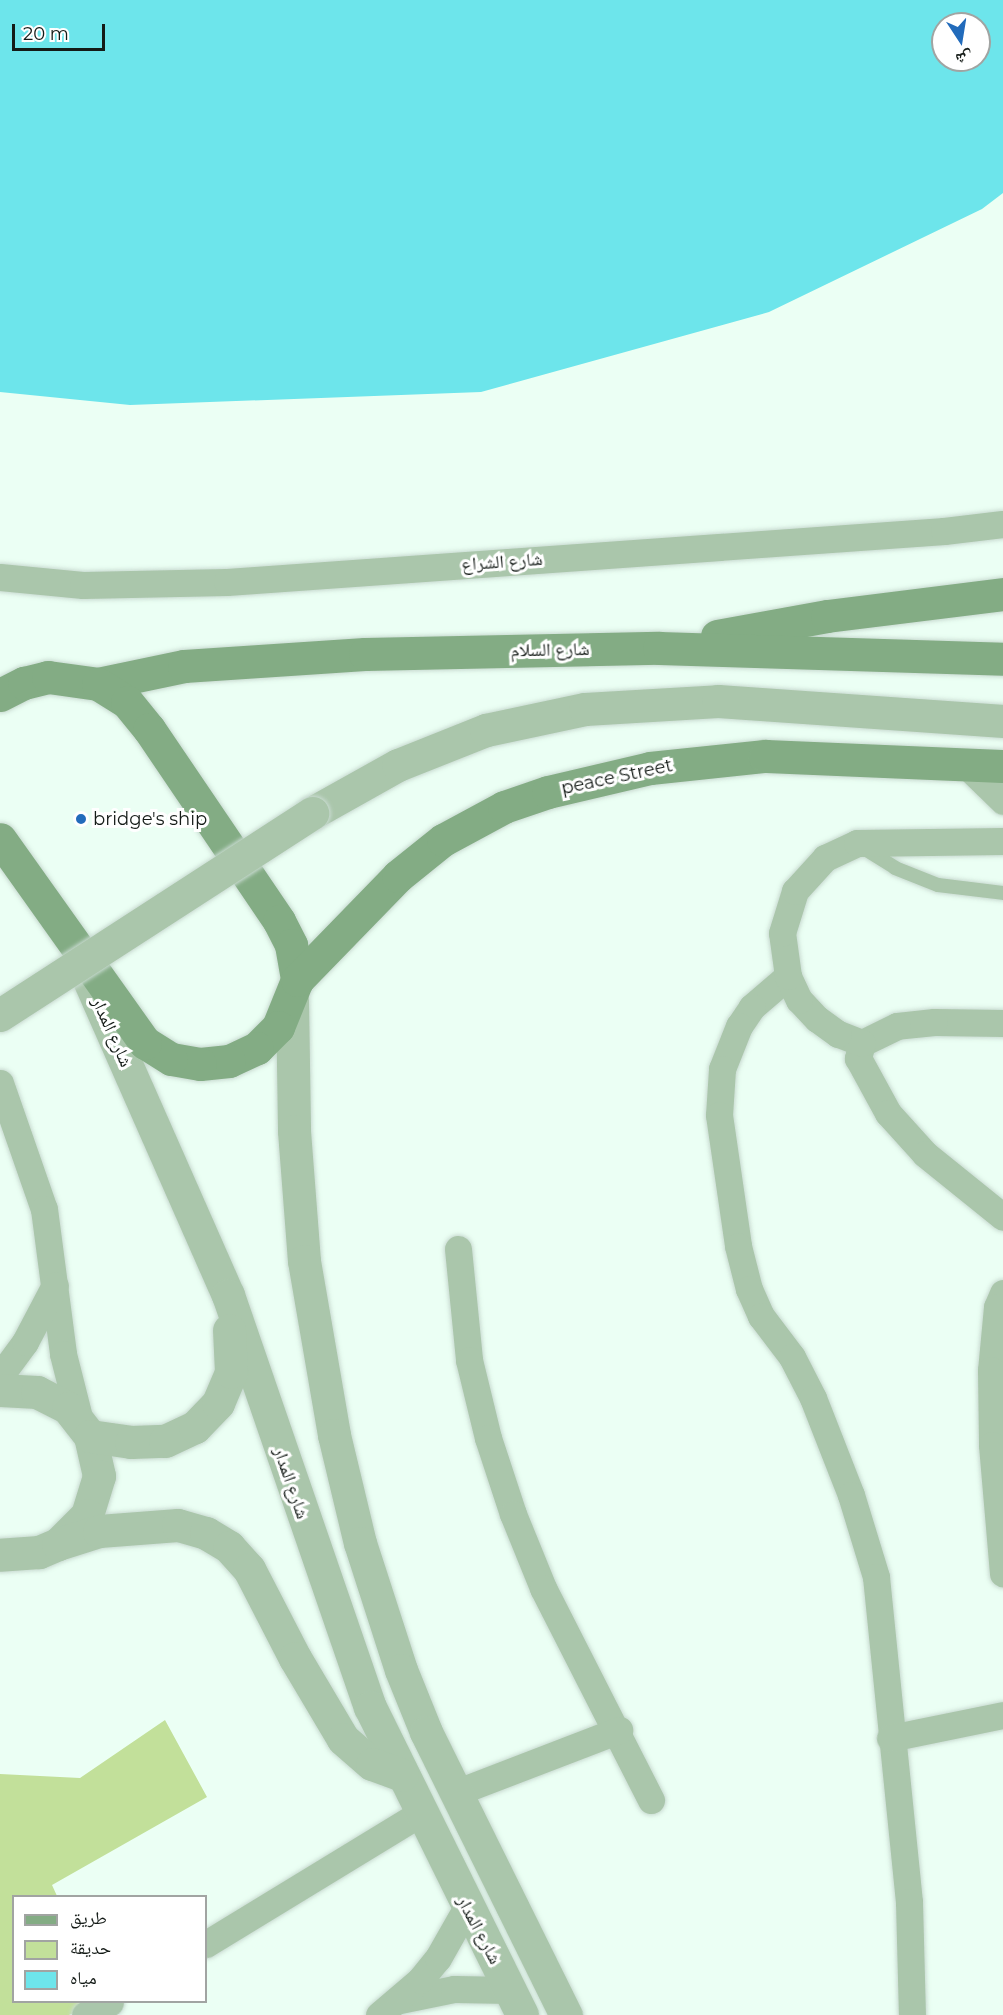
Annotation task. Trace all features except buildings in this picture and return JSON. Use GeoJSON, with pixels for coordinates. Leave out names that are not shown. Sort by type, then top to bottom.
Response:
{"type":"FeatureCollection","features":[{"type":"Feature","properties":{"kind":"main road"},"geometry":{"type":"LineString","coordinates":[[659,648],[827,616],[1003,594]]}},
{"type":"Feature","properties":{"kind":"main road","name":"شارع السلام"},"geometry":{"type":"LineString","coordinates":[[98,684],[184,666],[365,654],[659,648],[1003,659]]}},
{"type":"Feature","properties":{"kind":"main road"},"geometry":{"type":"LineString","coordinates":[[0,667],[98,684],[127,702],[149,729],[240,863],[291,945],[295,990]]}},
{"type":"Feature","properties":{"kind":"main road"},"geometry":{"type":"LineString","coordinates":[[0,695],[24,683],[48,677]]}},
{"type":"Feature","properties":{"kind":"main road","name":"peace Street"},"geometry":{"type":"LineString","coordinates":[[0,839],[11,863],[145,1043],[171,1059],[200,1064],[229,1061],[248,1052],[278,1027],[295,990],[398,876],[443,840],[504,807],[548,792],[650,768],[753,756],[1003,766]]}},
{"type":"Feature","properties":{"kind":"street","name":"شارع الشراع"},"geometry":{"type":"LineString","coordinates":[[0,577],[83,585],[226,582],[944,531],[1003,524]]}},
{"type":"Feature","properties":{"kind":"street"},"geometry":{"type":"LineString","coordinates":[[0,1015],[312,813],[398,765],[486,730],[585,709],[718,701],[1003,722]]}},
{"type":"Feature","properties":{"kind":"street"},"geometry":{"type":"LineString","coordinates":[[965,764],[1003,801]]}},
{"type":"Feature","properties":{"kind":"street"},"geometry":{"type":"LineString","coordinates":[[1003,841],[857,843],[825,858],[795,891],[782,933],[788,976],[799,1000],[817,1019],[838,1034],[862,1043],[897,1026],[1003,1023]]}},
{"type":"Feature","properties":{"kind":"street","name":"شارع المدار"},"geometry":{"type":"LineString","coordinates":[[73,945],[228,1295],[346,1643],[402,1775],[516,2002]]}},
{"type":"Feature","properties":{"kind":"street"},"geometry":{"type":"LineString","coordinates":[[788,976],[752,1007],[734,1036],[722,1069],[719,1115],[738,1246],[749,1289],[761,1316],[804,1377],[866,1539],[876,1577],[884,1635],[890,1738],[909,1902],[912,2015]]}},
{"type":"Feature","properties":{"kind":"street"},"geometry":{"type":"LineString","coordinates":[[295,990],[298,1196],[313,1326],[334,1435],[379,1607],[405,1681],[454,1793],[566,2015]]}},
{"type":"Feature","properties":{"kind":"street"},"geometry":{"type":"LineString","coordinates":[[862,1043],[858,1058],[888,1113],[925,1154],[1003,1217]]}},
{"type":"Feature","properties":{"kind":"street"},"geometry":{"type":"LineString","coordinates":[[0,1083],[44,1209],[63,1353],[99,1476],[95,1496],[87,1515],[58,1544]]}},
{"type":"Feature","properties":{"kind":"street"},"geometry":{"type":"LineString","coordinates":[[458,1249],[470,1360],[488,1438],[513,1514],[568,1640],[619,1730],[651,1800]]}},
{"type":"Feature","properties":{"kind":"street"},"geometry":{"type":"LineString","coordinates":[[0,1376],[25,1342],[55,1285]]}},
{"type":"Feature","properties":{"kind":"street"},"geometry":{"type":"LineString","coordinates":[[1003,1293],[997,1307],[991,1381],[992,1445],[1003,1574]]}},
{"type":"Feature","properties":{"kind":"street"},"geometry":{"type":"LineString","coordinates":[[0,1390],[38,1392],[68,1408],[85,1429],[131,1442],[165,1441],[195,1427],[218,1403],[231,1372],[228,1295]]}},
{"type":"Feature","properties":{"kind":"street"},"geometry":{"type":"LineString","coordinates":[[6,1558],[99,1531],[178,1525],[206,1533],[230,1547],[249,1569],[343,1739],[372,1764],[402,1775]]}},
{"type":"Feature","properties":{"kind":"street"},"geometry":{"type":"LineString","coordinates":[[890,1738],[1003,1715]]}},
{"type":"Feature","properties":{"kind":"street"},"geometry":{"type":"LineString","coordinates":[[454,1793],[619,1730]]}},
{"type":"Feature","properties":{"kind":"street"},"geometry":{"type":"LineString","coordinates":[[207,1943],[421,1813]]}},
{"type":"Feature","properties":{"kind":"street"},"geometry":{"type":"LineString","coordinates":[[389,2008],[438,1958],[467,1907]]}},
{"type":"Feature","properties":{"kind":"street"},"geometry":{"type":"LineString","coordinates":[[389,2008],[454,1989],[516,2002]]}},
{"type":"Feature","properties":{"kind":"street"},"geometry":{"type":"LineString","coordinates":[[86,2015],[107,2003]]}},
{"type":"Feature","properties":{"kind":"lane"},"geometry":{"type":"LineString","coordinates":[[857,843],[895,868],[938,885],[1003,894]]}},
{"type":"Feature","properties":{"kind":"green space"},"geometry":{"type":"Polygon","coordinates":[[[165,1720],[207,1797],[52,1885],[57,1895],[12,1895],[12,2003],[99,2003],[69,2015],[0,2015],[0,1774],[80,1778],[165,1720]]]}},
{"type":"Feature","properties":{"kind":"water"},"geometry":{"type":"Polygon","coordinates":[[[0,0],[1003,0],[1003,193],[982,209],[769,312],[481,392],[130,405],[0,392],[0,0]]]}},
{"type":"Feature","properties":{"kind":"place","name":"bridge's ship"},"geometry":{"type":"Point","coordinates":[81,819]}}]}
